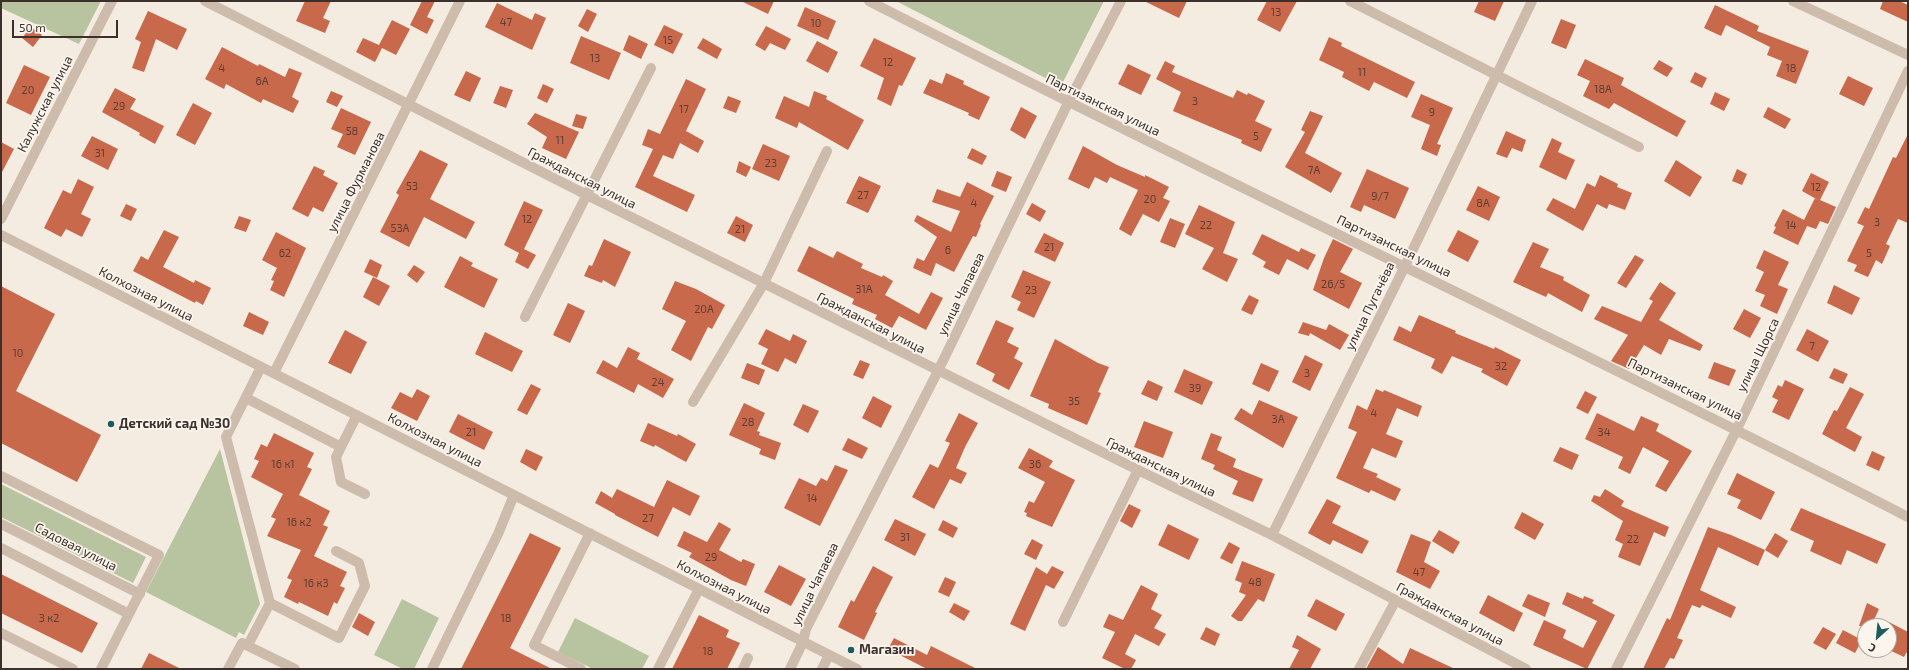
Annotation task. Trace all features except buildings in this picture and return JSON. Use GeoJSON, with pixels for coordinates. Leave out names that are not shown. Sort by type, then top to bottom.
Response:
{"type":"FeatureCollection","features":[{"type":"Feature","properties":{"kind":"street","name":"Калужская улица"},"geometry":{"type":"LineString","coordinates":[[1,219],[112,1]]}},
{"type":"Feature","properties":{"kind":"street","name":"Гражданская улица"},"geometry":{"type":"LineString","coordinates":[[205,1],[938,371],[1272,536],[1526,669]]}},
{"type":"Feature","properties":{"kind":"street","name":"улица Фурманова"},"geometry":{"type":"LineString","coordinates":[[274,373],[460,1]]}},
{"type":"Feature","properties":{"kind":"street","name":"Партизанская улица"},"geometry":{"type":"LineString","coordinates":[[869,1],[1068,103],[1737,429],[1908,517]]}},
{"type":"Feature","properties":{"kind":"street","name":"улица Чапаева"},"geometry":{"type":"LineString","coordinates":[[790,669],[803,642],[806,629],[938,371],[1068,103],[1121,1]]}},
{"type":"Feature","properties":{"kind":"street"},"geometry":{"type":"LineString","coordinates":[[1350,1],[1639,147]]}},
{"type":"Feature","properties":{"kind":"street","name":"улица Пугачёва"},"geometry":{"type":"LineString","coordinates":[[1272,536],[1405,266],[1532,1]]}},
{"type":"Feature","properties":{"kind":"street"},"geometry":{"type":"LineString","coordinates":[[1793,1],[1908,55]]}},
{"type":"Feature","properties":{"kind":"street"},"geometry":{"type":"LineString","coordinates":[[525,317],[651,68]]}},
{"type":"Feature","properties":{"kind":"street","name":"улица Щорса"},"geometry":{"type":"LineString","coordinates":[[1616,669],[1737,429],[1908,71]]}},
{"type":"Feature","properties":{"kind":"street"},"geometry":{"type":"LineString","coordinates":[[693,402],[764,283],[828,151]]}},
{"type":"Feature","properties":{"kind":"street","name":"Колхозная улица"},"geometry":{"type":"LineString","coordinates":[[1,235],[857,669]]}},
{"type":"Feature","properties":{"kind":"street"},"geometry":{"type":"LineString","coordinates":[[228,669],[270,603],[226,437],[261,367]]}},
{"type":"Feature","properties":{"kind":"street"},"geometry":{"type":"LineString","coordinates":[[246,398],[341,447]]}},
{"type":"Feature","properties":{"kind":"street"},"geometry":{"type":"LineString","coordinates":[[357,416],[336,457],[341,482],[365,494]]}},
{"type":"Feature","properties":{"kind":"street"},"geometry":{"type":"LineString","coordinates":[[1062,622],[1138,470]]}},
{"type":"Feature","properties":{"kind":"street"},"geometry":{"type":"LineString","coordinates":[[1,476],[159,555],[101,669]]}},
{"type":"Feature","properties":{"kind":"street"},"geometry":{"type":"LineString","coordinates":[[432,669],[498,534],[514,495]]}},
{"type":"Feature","properties":{"kind":"street","name":"Садовая улица"},"geometry":{"type":"LineString","coordinates":[[1,524],[140,594]]}},
{"type":"Feature","properties":{"kind":"street"},"geometry":{"type":"LineString","coordinates":[[581,669],[534,645],[590,534]]}},
{"type":"Feature","properties":{"kind":"street"},"geometry":{"type":"LineString","coordinates":[[1,548],[130,614]]}},
{"type":"Feature","properties":{"kind":"street"},"geometry":{"type":"LineString","coordinates":[[270,603],[339,638],[365,586],[359,563],[336,551]]}},
{"type":"Feature","properties":{"kind":"street"},"geometry":{"type":"LineString","coordinates":[[658,669],[699,589]]}},
{"type":"Feature","properties":{"kind":"street"},"geometry":{"type":"LineString","coordinates":[[1359,669],[1396,600]]}},
{"type":"Feature","properties":{"kind":"street"},"geometry":{"type":"LineString","coordinates":[[1,633],[73,669]]}},
{"type":"Feature","properties":{"kind":"street"},"geometry":{"type":"LineString","coordinates":[[245,644],[295,669]]}},
{"type":"Feature","properties":{"kind":"street"},"geometry":{"type":"LineString","coordinates":[[822,669],[829,655]]}},
{"type":"Feature","properties":{"kind":"street"},"geometry":{"type":"LineString","coordinates":[[743,669],[748,658]]}},
{"type":"Feature","properties":{"kind":"green space"},"geometry":{"type":"Polygon","coordinates":[[[1,1],[101,1],[79,44],[1,8],[1,1]]]}},
{"type":"Feature","properties":{"kind":"green space"},"geometry":{"type":"Polygon","coordinates":[[[896,1],[1104,1],[1061,86],[896,1]]]}},
{"type":"Feature","properties":{"kind":"green space"},"geometry":{"type":"Polygon","coordinates":[[[220,449],[260,604],[244,635],[239,632],[236,638],[146,592],[220,449]]]}},
{"type":"Feature","properties":{"kind":"green space"},"geometry":{"type":"Polygon","coordinates":[[[1,484],[146,557],[133,583],[1,517],[1,484]]]}},
{"type":"Feature","properties":{"kind":"green space"},"geometry":{"type":"Polygon","coordinates":[[[402,599],[439,618],[414,669],[403,669],[374,655],[402,599]]]}},
{"type":"Feature","properties":{"kind":"green space"},"geometry":{"type":"Polygon","coordinates":[[[575,618],[649,656],[642,669],[593,669],[558,652],[575,618]]]}},
{"type":"Feature","properties":{"kind":"place","name":"Детский сад №30"},"geometry":{"type":"Point","coordinates":[111,424]}},
{"type":"Feature","properties":{"kind":"place","name":"Магазин"},"geometry":{"type":"Point","coordinates":[851,650]}}]}
